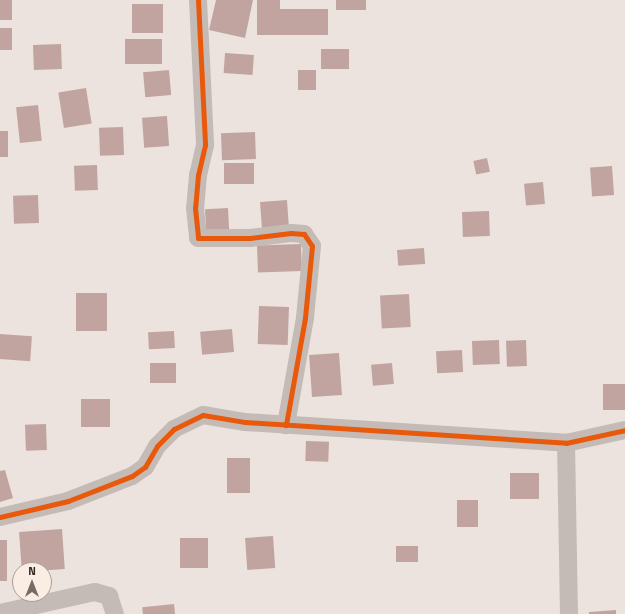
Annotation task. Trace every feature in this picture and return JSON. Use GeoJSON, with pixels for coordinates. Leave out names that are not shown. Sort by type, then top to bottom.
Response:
{"type":"FeatureCollection","features":[{"type":"Feature","properties":{"kind":"street"},"geometry":{"type":"LineString","coordinates":[[198,0],[205,145],[198,175],[195,208],[198,238],[250,238],[291,233],[304,234],[312,246],[305,318],[286,425]]}},
{"type":"Feature","properties":{"kind":"street"},"geometry":{"type":"LineString","coordinates":[[0,517],[68,501],[132,476],[145,467],[157,446],[174,429],[203,415],[245,422],[566,443],[625,430]]}},
{"type":"Feature","properties":{"kind":"street"},"geometry":{"type":"LineString","coordinates":[[566,443],[569,614]]}},
{"type":"Feature","properties":{"kind":"street"},"geometry":{"type":"LineString","coordinates":[[0,613],[95,592],[109,596],[115,614]]}},
{"type":"Feature","properties":{"kind":"building"},"geometry":{"type":"Polygon","coordinates":[[[0,0],[12,0],[12,20],[0,20],[0,0]]]}},
{"type":"Feature","properties":{"kind":"building"},"geometry":{"type":"Polygon","coordinates":[[[216,0],[253,0],[245,38],[209,30],[216,0]]]}},
{"type":"Feature","properties":{"kind":"building"},"geometry":{"type":"Polygon","coordinates":[[[257,0],[280,0],[280,9],[328,9],[328,35],[257,35],[257,0]]]}},
{"type":"Feature","properties":{"kind":"building"},"geometry":{"type":"Polygon","coordinates":[[[336,0],[366,0],[366,10],[336,10],[336,0]]]}},
{"type":"Feature","properties":{"kind":"building"},"geometry":{"type":"Polygon","coordinates":[[[132,4],[163,4],[163,33],[132,33],[132,4]]]}},
{"type":"Feature","properties":{"kind":"building"},"geometry":{"type":"Polygon","coordinates":[[[0,28],[12,28],[12,50],[0,50],[0,28]]]}},
{"type":"Feature","properties":{"kind":"building"},"geometry":{"type":"Polygon","coordinates":[[[125,39],[162,39],[162,64],[125,64],[125,39]]]}},
{"type":"Feature","properties":{"kind":"building"},"geometry":{"type":"Polygon","coordinates":[[[61,44],[62,69],[34,70],[33,45],[61,44]]]}},
{"type":"Feature","properties":{"kind":"building"},"geometry":{"type":"Polygon","coordinates":[[[321,49],[349,49],[349,69],[321,69],[321,49]]]}},
{"type":"Feature","properties":{"kind":"building"},"geometry":{"type":"Polygon","coordinates":[[[225,53],[254,55],[253,75],[224,73],[225,53]]]}},
{"type":"Feature","properties":{"kind":"building"},"geometry":{"type":"Polygon","coordinates":[[[169,70],[171,95],[145,97],[143,72],[169,70]]]}},
{"type":"Feature","properties":{"kind":"building"},"geometry":{"type":"Polygon","coordinates":[[[298,70],[316,70],[316,90],[298,90],[298,70]]]}},
{"type":"Feature","properties":{"kind":"building"},"geometry":{"type":"Polygon","coordinates":[[[86,88],[92,124],[64,128],[58,92],[86,88]]]}},
{"type":"Feature","properties":{"kind":"building"},"geometry":{"type":"Polygon","coordinates":[[[38,105],[42,141],[20,143],[16,107],[38,105]]]}},
{"type":"Feature","properties":{"kind":"building"},"geometry":{"type":"Polygon","coordinates":[[[167,116],[169,146],[144,148],[142,118],[167,116]]]}},
{"type":"Feature","properties":{"kind":"building"},"geometry":{"type":"Polygon","coordinates":[[[123,127],[124,155],[100,156],[99,128],[123,127]]]}},
{"type":"Feature","properties":{"kind":"building"},"geometry":{"type":"Polygon","coordinates":[[[0,131],[8,131],[8,157],[0,157],[0,131]]]}},
{"type":"Feature","properties":{"kind":"building"},"geometry":{"type":"Polygon","coordinates":[[[255,132],[256,159],[222,160],[221,133],[255,132]]]}},
{"type":"Feature","properties":{"kind":"building"},"geometry":{"type":"Polygon","coordinates":[[[487,158],[490,172],[476,175],[473,161],[487,158]]]}},
{"type":"Feature","properties":{"kind":"building"},"geometry":{"type":"Polygon","coordinates":[[[224,163],[254,163],[254,184],[224,184],[224,163]]]}},
{"type":"Feature","properties":{"kind":"building"},"geometry":{"type":"Polygon","coordinates":[[[97,165],[98,190],[75,191],[74,166],[97,165]]]}},
{"type":"Feature","properties":{"kind":"building"},"geometry":{"type":"Polygon","coordinates":[[[612,166],[614,195],[592,196],[590,168],[612,166]]]}},
{"type":"Feature","properties":{"kind":"building"},"geometry":{"type":"Polygon","coordinates":[[[543,182],[545,204],[526,206],[524,184],[543,182]]]}},
{"type":"Feature","properties":{"kind":"building"},"geometry":{"type":"Polygon","coordinates":[[[38,195],[39,223],[14,224],[13,196],[38,195]]]}},
{"type":"Feature","properties":{"kind":"building"},"geometry":{"type":"Polygon","coordinates":[[[287,200],[289,226],[262,228],[260,202],[287,200]]]}},
{"type":"Feature","properties":{"kind":"building"},"geometry":{"type":"Polygon","coordinates":[[[228,208],[229,230],[206,231],[205,209],[228,208]]]}},
{"type":"Feature","properties":{"kind":"building"},"geometry":{"type":"Polygon","coordinates":[[[489,211],[490,236],[463,237],[462,212],[489,211]]]}},
{"type":"Feature","properties":{"kind":"building"},"geometry":{"type":"Polygon","coordinates":[[[301,244],[302,271],[258,273],[257,246],[301,244]]]}},
{"type":"Feature","properties":{"kind":"building"},"geometry":{"type":"Polygon","coordinates":[[[424,248],[425,264],[398,266],[397,250],[424,248]]]}},
{"type":"Feature","properties":{"kind":"building"},"geometry":{"type":"Polygon","coordinates":[[[76,293],[107,293],[107,331],[76,331],[76,293]]]}},
{"type":"Feature","properties":{"kind":"building"},"geometry":{"type":"Polygon","coordinates":[[[409,294],[411,327],[382,328],[380,296],[409,294]]]}},
{"type":"Feature","properties":{"kind":"building"},"geometry":{"type":"Polygon","coordinates":[[[259,306],[289,307],[288,345],[258,344],[259,306]]]}},
{"type":"Feature","properties":{"kind":"building"},"geometry":{"type":"Polygon","coordinates":[[[232,329],[234,352],[202,355],[200,332],[232,329]]]}},
{"type":"Feature","properties":{"kind":"building"},"geometry":{"type":"Polygon","coordinates":[[[174,331],[175,348],[149,349],[148,332],[174,331]]]}},
{"type":"Feature","properties":{"kind":"building"},"geometry":{"type":"Polygon","coordinates":[[[0,334],[32,336],[30,361],[0,359],[0,334]]]}},
{"type":"Feature","properties":{"kind":"building"},"geometry":{"type":"Polygon","coordinates":[[[499,340],[500,364],[473,365],[472,341],[499,340]]]}},
{"type":"Feature","properties":{"kind":"building"},"geometry":{"type":"Polygon","coordinates":[[[526,340],[527,366],[507,367],[506,341],[526,340]]]}},
{"type":"Feature","properties":{"kind":"building"},"geometry":{"type":"Polygon","coordinates":[[[462,350],[463,372],[437,373],[436,351],[462,350]]]}},
{"type":"Feature","properties":{"kind":"building"},"geometry":{"type":"Polygon","coordinates":[[[339,353],[342,395],[312,397],[309,355],[339,353]]]}},
{"type":"Feature","properties":{"kind":"building"},"geometry":{"type":"Polygon","coordinates":[[[150,363],[176,363],[176,383],[150,383],[150,363]]]}},
{"type":"Feature","properties":{"kind":"building"},"geometry":{"type":"Polygon","coordinates":[[[392,363],[394,384],[373,386],[371,365],[392,363]]]}},
{"type":"Feature","properties":{"kind":"building"},"geometry":{"type":"Polygon","coordinates":[[[603,384],[625,384],[625,410],[603,410],[603,384]]]}},
{"type":"Feature","properties":{"kind":"building"},"geometry":{"type":"Polygon","coordinates":[[[81,399],[110,399],[110,427],[81,427],[81,399]]]}},
{"type":"Feature","properties":{"kind":"building"},"geometry":{"type":"Polygon","coordinates":[[[46,424],[47,450],[26,451],[25,425],[46,424]]]}},
{"type":"Feature","properties":{"kind":"building"},"geometry":{"type":"Polygon","coordinates":[[[306,441],[329,442],[328,462],[305,461],[306,441]]]}},
{"type":"Feature","properties":{"kind":"building"},"geometry":{"type":"Polygon","coordinates":[[[227,458],[250,458],[250,493],[227,493],[227,458]]]}},
{"type":"Feature","properties":{"kind":"building"},"geometry":{"type":"Polygon","coordinates":[[[5,470],[13,498],[0,502],[0,471],[5,470]]]}},
{"type":"Feature","properties":{"kind":"building"},"geometry":{"type":"Polygon","coordinates":[[[510,473],[539,473],[539,499],[510,499],[510,473]]]}},
{"type":"Feature","properties":{"kind":"building"},"geometry":{"type":"Polygon","coordinates":[[[457,500],[478,500],[478,527],[457,527],[457,500]]]}},
{"type":"Feature","properties":{"kind":"building"},"geometry":{"type":"Polygon","coordinates":[[[62,529],[65,569],[52,570],[52,562],[21,562],[19,532],[62,529]]]}},
{"type":"Feature","properties":{"kind":"building"},"geometry":{"type":"Polygon","coordinates":[[[273,536],[275,568],[247,570],[245,538],[273,536]]]}},
{"type":"Feature","properties":{"kind":"building"},"geometry":{"type":"Polygon","coordinates":[[[180,538],[208,538],[208,568],[180,568],[180,538]]]}},
{"type":"Feature","properties":{"kind":"building"},"geometry":{"type":"Polygon","coordinates":[[[0,540],[7,540],[7,581],[0,581],[0,540]]]}},
{"type":"Feature","properties":{"kind":"building"},"geometry":{"type":"Polygon","coordinates":[[[396,546],[418,546],[418,562],[396,562],[396,546]]]}},
{"type":"Feature","properties":{"kind":"building"},"geometry":{"type":"Polygon","coordinates":[[[174,604],[175,614],[143,614],[142,607],[174,604]]]}},
{"type":"Feature","properties":{"kind":"building"},"geometry":{"type":"Polygon","coordinates":[[[616,610],[616,614],[589,614],[589,612],[616,610]]]}},
{"type":"Feature","properties":{"kind":"cycle path"},"geometry":{"type":"LineString","coordinates":[[198,0],[205,145],[198,175],[195,208],[198,238],[250,238],[291,233],[304,234],[312,246],[305,318],[286,425]]}},
{"type":"Feature","properties":{"kind":"cycle path"},"geometry":{"type":"LineString","coordinates":[[0,517],[68,501],[132,476],[145,467],[157,446],[174,429],[203,415],[245,422],[566,443],[625,430]]}}]}
